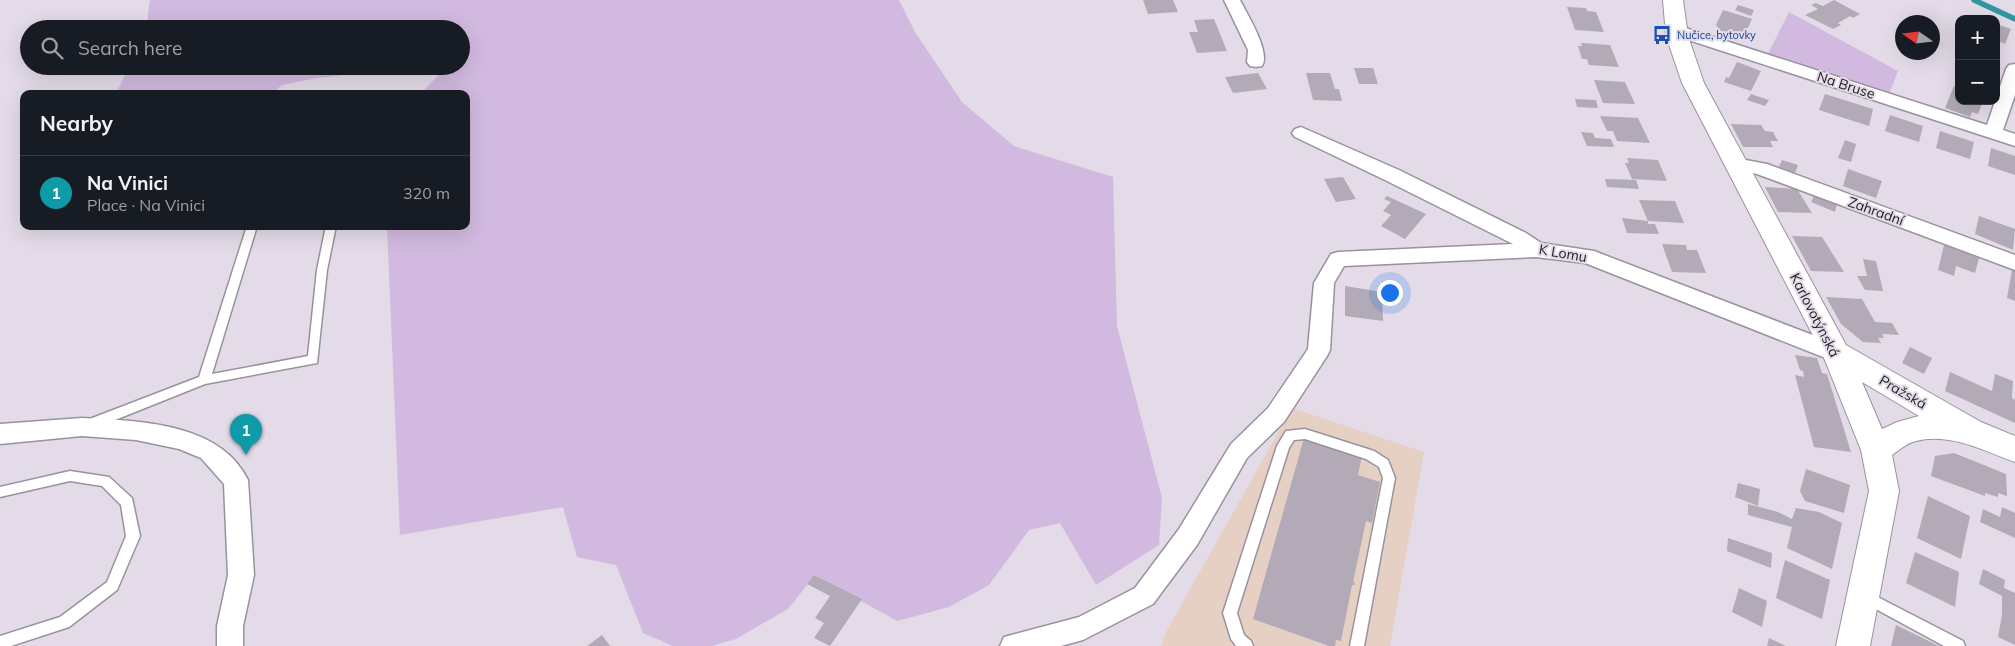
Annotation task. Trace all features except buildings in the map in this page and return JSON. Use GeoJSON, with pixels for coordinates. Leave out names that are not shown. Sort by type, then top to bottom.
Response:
{"type":"FeatureCollection","features":[{"type":"Feature","properties":{"kind":"main road","name":"Karlovotýnská"},"geometry":{"type":"LineString","coordinates":[[1673,0],[1676,30],[1693,83],[1836,353],[1876,450],[1884,491],[1853,646]]}},
{"type":"Feature","properties":{"kind":"main road","name":"Pražská"},"geometry":{"type":"LineString","coordinates":[[1836,353],[1970,431],[2015,449]]}},
{"type":"Feature","properties":{"kind":"main road","name":"Pražská"},"geometry":{"type":"LineString","coordinates":[[1876,450],[1898,434],[1926,426],[1970,431]]}},
{"type":"Feature","properties":{"kind":"street"},"geometry":{"type":"LineString","coordinates":[[1232,0],[1256,50],[1256,62]]}},
{"type":"Feature","properties":{"kind":"street","name":"Na Bruse"},"geometry":{"type":"LineString","coordinates":[[1676,30],[2015,140]]}},
{"type":"Feature","properties":{"kind":"street"},"geometry":{"type":"LineString","coordinates":[[1993,133],[2015,69]]}},
{"type":"Feature","properties":{"kind":"street","name":"K Lomu"},"geometry":{"type":"LineString","coordinates":[[1301,133],[1392,175],[1519,238],[1536,250],[1587,256],[1836,353]]}},
{"type":"Feature","properties":{"kind":"street","name":"Zahradní"},"geometry":{"type":"LineString","coordinates":[[1736,164],[1760,168],[2015,263]]}},
{"type":"Feature","properties":{"kind":"street"},"geometry":{"type":"LineString","coordinates":[[1013,646],[1083,628],[1144,596],[1188,536],[1238,451],[1276,415],[1319,350],[1324,283],[1338,259],[1536,250]]}},
{"type":"Feature","properties":{"kind":"street"},"geometry":{"type":"LineString","coordinates":[[0,434],[82,427],[136,430],[181,440],[209,451],[236,480],[241,575],[230,626],[230,646]]}},
{"type":"Feature","properties":{"kind":"lane"},"geometry":{"type":"LineString","coordinates":[[204,380],[251,230]]}},
{"type":"Feature","properties":{"kind":"lane"},"geometry":{"type":"LineString","coordinates":[[82,427],[204,380],[313,360],[322,270],[330,230]]}},
{"type":"Feature","properties":{"kind":"lane"},"geometry":{"type":"LineString","coordinates":[[1246,646],[1238,640],[1230,613],[1283,446],[1290,436],[1305,434],[1370,455],[1384,464],[1388,478],[1357,646]]}},
{"type":"Feature","properties":{"kind":"lane"},"geometry":{"type":"LineString","coordinates":[[0,492],[70,476],[105,481],[127,502],[133,536],[112,586],[64,622],[0,643]]}},
{"type":"Feature","properties":{"kind":"lane"},"geometry":{"type":"LineString","coordinates":[[1864,596],[1958,646]]}},
{"type":"Feature","properties":{"kind":"shaded area"},"geometry":{"type":"Polygon","coordinates":[[[150,0],[899,0],[915,32],[962,102],[1014,146],[1113,177],[1117,326],[1162,498],[1159,545],[1096,585],[1060,523],[1029,530],[989,585],[949,607],[897,621],[815,575],[788,609],[736,639],[711,646],[673,646],[643,633],[616,565],[577,557],[563,507],[400,535],[387,230],[470,230],[470,90],[424,90],[438,75],[470,75],[470,20],[147,20],[150,0]]]}},
{"type":"Feature","properties":{"kind":"shaded area"},"geometry":{"type":"Polygon","coordinates":[[[1789,12],[1898,71],[1889,94],[1768,54],[1789,12]]]}},
{"type":"Feature","properties":{"kind":"shaded area"},"geometry":{"type":"Polygon","coordinates":[[[125,75],[346,75],[282,85],[276,90],[118,90],[125,75]]]}},
{"type":"Feature","properties":{"kind":"shaded area"},"geometry":{"type":"Polygon","coordinates":[[[1292,408],[1424,452],[1390,646],[1161,646],[1167,630],[1292,408]]]}},
{"type":"Feature","properties":{"kind":"waterway"},"geometry":{"type":"LineString","coordinates":[[1974,0],[2015,19]]}},
{"type":"Feature","properties":{"kind":"place","name":"Nučice, bytovky"},"geometry":{"type":"Point","coordinates":[1662,35]}},
{"type":"Feature","properties":{"kind":"place","name":"Na Vinici"},"geometry":{"type":"Point","coordinates":[246,455]}}]}
